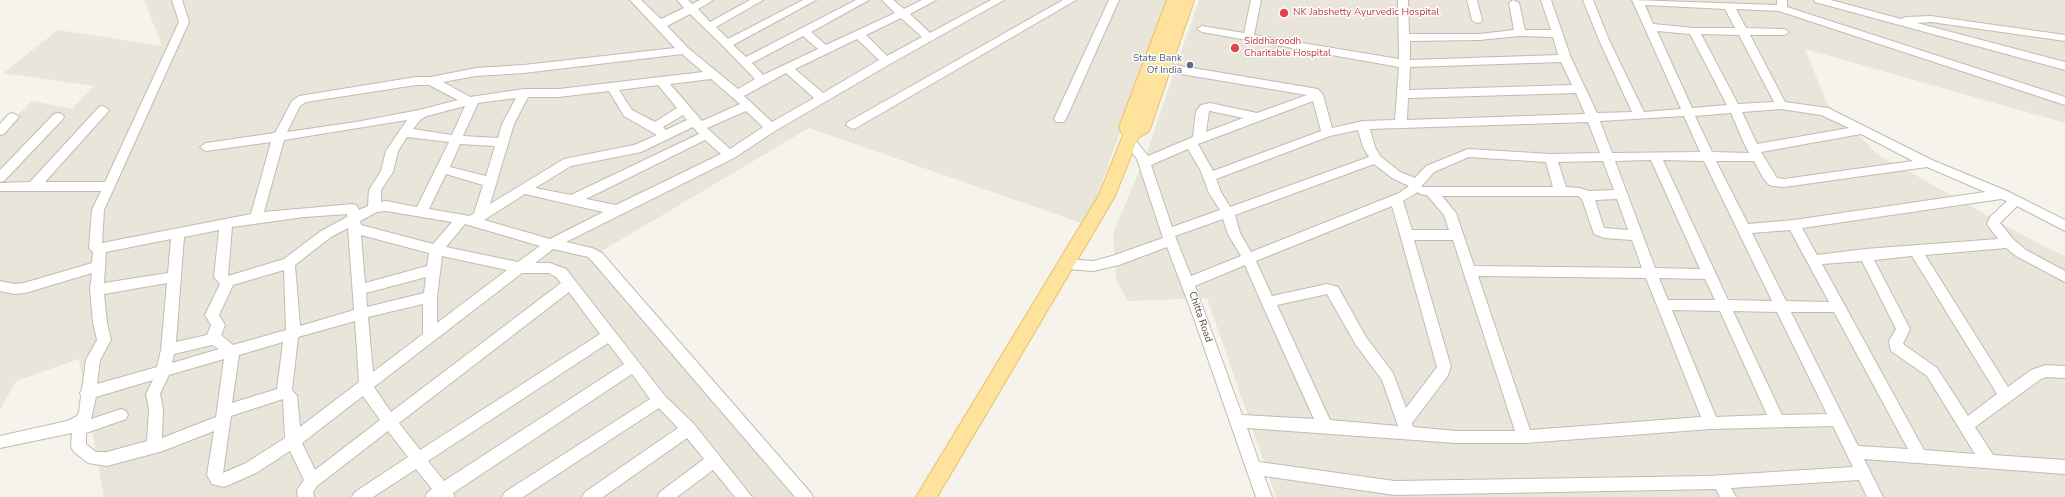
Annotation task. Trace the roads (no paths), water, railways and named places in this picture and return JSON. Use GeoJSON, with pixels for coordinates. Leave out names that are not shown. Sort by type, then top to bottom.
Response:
{"type":"FeatureCollection","features":[{"type":"Feature","properties":{"kind":"main road"},"geometry":{"type":"LineString","coordinates":[[1130,138],[1127,127],[1174,0]]}},
{"type":"Feature","properties":{"kind":"main road"},"geometry":{"type":"LineString","coordinates":[[926,497],[1110,191],[1130,138],[1142,129],[1187,0]]}},
{"type":"Feature","properties":{"kind":"street"},"geometry":{"type":"LineString","coordinates":[[177,0],[184,20],[183,25],[108,186],[96,216],[94,246],[97,249],[256,218],[304,212],[353,209],[366,386],[371,397],[417,458],[441,495],[633,366]]}},
{"type":"Feature","properties":{"kind":"street"},"geometry":{"type":"LineString","coordinates":[[635,0],[684,50],[737,95],[771,128]]}},
{"type":"Feature","properties":{"kind":"street"},"geometry":{"type":"LineString","coordinates":[[682,0],[762,80]]}},
{"type":"Feature","properties":{"kind":"street"},"geometry":{"type":"LineString","coordinates":[[660,25],[708,0]]}},
{"type":"Feature","properties":{"kind":"street"},"geometry":{"type":"LineString","coordinates":[[709,27],[758,0]]}},
{"type":"Feature","properties":{"kind":"street"},"geometry":{"type":"LineString","coordinates":[[728,45],[726,44],[811,0]]}},
{"type":"Feature","properties":{"kind":"street"},"geometry":{"type":"LineString","coordinates":[[745,62],[864,0]]}},
{"type":"Feature","properties":{"kind":"street"},"geometry":{"type":"LineString","coordinates":[[886,0],[929,37]]}},
{"type":"Feature","properties":{"kind":"street"},"geometry":{"type":"LineString","coordinates":[[737,95],[762,80],[930,0]]}},
{"type":"Feature","properties":{"kind":"street"},"geometry":{"type":"LineString","coordinates":[[232,352],[215,475],[217,480],[224,480],[251,468],[293,441],[430,338],[551,244],[730,155],[771,128],[886,61],[999,0]]}},
{"type":"Feature","properties":{"kind":"street"},"geometry":{"type":"LineString","coordinates":[[852,125],[1071,0]]}},
{"type":"Feature","properties":{"kind":"street"},"geometry":{"type":"LineString","coordinates":[[1060,119],[1114,0]]}},
{"type":"Feature","properties":{"kind":"street"},"geometry":{"type":"LineString","coordinates":[[1248,37],[1256,0]]}},
{"type":"Feature","properties":{"kind":"street"},"geometry":{"type":"LineString","coordinates":[[1401,124],[1405,64],[1403,0]]}},
{"type":"Feature","properties":{"kind":"street"},"geometry":{"type":"LineString","coordinates":[[1472,0],[1477,20]]}},
{"type":"Feature","properties":{"kind":"street"},"geometry":{"type":"LineString","coordinates":[[1546,0],[1565,58],[1592,118],[1651,274],[1711,424]]}},
{"type":"Feature","properties":{"kind":"street"},"geometry":{"type":"LineString","coordinates":[[1588,0],[1604,40],[1640,116]]}},
{"type":"Feature","properties":{"kind":"street"},"geometry":{"type":"LineString","coordinates":[[1819,0],[2065,66]]}},
{"type":"Feature","properties":{"kind":"street"},"geometry":{"type":"LineString","coordinates":[[1876,497],[1743,229],[1687,112],[1648,27],[1638,1],[1728,6],[1781,4],[2065,101]]}},
{"type":"Feature","properties":{"kind":"street"},"geometry":{"type":"LineString","coordinates":[[1514,2],[1520,33]]}},
{"type":"Feature","properties":{"kind":"street"},"geometry":{"type":"LineString","coordinates":[[1728,6],[1781,105]]}},
{"type":"Feature","properties":{"kind":"street"},"geometry":{"type":"LineString","coordinates":[[1897,21],[1931,18],[2065,38]]}},
{"type":"Feature","properties":{"kind":"street"},"geometry":{"type":"LineString","coordinates":[[1648,27],[1694,31],[1784,32]]}},
{"type":"Feature","properties":{"kind":"street"},"geometry":{"type":"LineString","coordinates":[[1202,29],[1405,64],[1565,58]]}},
{"type":"Feature","properties":{"kind":"street"},"geometry":{"type":"LineString","coordinates":[[1694,31],[1735,108],[1767,175],[1773,182],[1784,183],[1928,163]]}},
{"type":"Feature","properties":{"kind":"street"},"geometry":{"type":"LineString","coordinates":[[805,32],[825,50]]}},
{"type":"Feature","properties":{"kind":"street"},"geometry":{"type":"LineString","coordinates":[[1403,38],[1479,37],[1520,33],[1556,34]]}},
{"type":"Feature","properties":{"kind":"street"},"geometry":{"type":"LineString","coordinates":[[858,34],[886,61]]}},
{"type":"Feature","properties":{"kind":"street"},"geometry":{"type":"LineString","coordinates":[[256,218],[279,136],[296,104],[303,99],[416,81],[431,81],[476,72],[524,69],[684,50]]}},
{"type":"Feature","properties":{"kind":"street"},"geometry":{"type":"LineString","coordinates":[[1163,67],[1311,91],[1318,95],[1327,133]]}},
{"type":"Feature","properties":{"kind":"street"},"geometry":{"type":"LineString","coordinates":[[787,68],[822,98]]}},
{"type":"Feature","properties":{"kind":"street"},"geometry":{"type":"LineString","coordinates":[[206,147],[356,126],[420,114],[470,100],[524,93],[559,93],[713,75]]}},
{"type":"Feature","properties":{"kind":"street"},"geometry":{"type":"LineString","coordinates":[[431,81],[470,100]]}},
{"type":"Feature","properties":{"kind":"street"},"geometry":{"type":"LineString","coordinates":[[661,81],[700,128],[730,155]]}},
{"type":"Feature","properties":{"kind":"street"},"geometry":{"type":"LineString","coordinates":[[612,87],[628,113],[655,127],[665,136]]}},
{"type":"Feature","properties":{"kind":"street"},"geometry":{"type":"LineString","coordinates":[[1402,94],[1578,89]]}},
{"type":"Feature","properties":{"kind":"street"},"geometry":{"type":"LineString","coordinates":[[471,219],[490,182],[508,124],[524,93]]}},
{"type":"Feature","properties":{"kind":"street"},"geometry":{"type":"LineString","coordinates":[[1144,163],[1195,141],[1318,95]]}},
{"type":"Feature","properties":{"kind":"street"},"geometry":{"type":"LineString","coordinates":[[421,212],[444,169],[470,100]]}},
{"type":"Feature","properties":{"kind":"street"},"geometry":{"type":"LineString","coordinates":[[572,200],[700,128],[748,105]]}},
{"type":"Feature","properties":{"kind":"street"},"geometry":{"type":"LineString","coordinates":[[1210,177],[1327,133],[1363,125],[1640,116],[1781,105],[1824,111],[1928,163],[2016,200],[2065,226]]}},
{"type":"Feature","properties":{"kind":"street"},"geometry":{"type":"LineString","coordinates":[[1258,117],[1210,107],[1205,108],[1202,111],[1195,141],[1215,193],[1228,214],[1234,234],[1249,259],[1325,426]]}},
{"type":"Feature","properties":{"kind":"street"},"geometry":{"type":"LineString","coordinates":[[655,127],[684,109]]}},
{"type":"Feature","properties":{"kind":"street"},"geometry":{"type":"LineString","coordinates":[[34,186],[103,110]]}},
{"type":"Feature","properties":{"kind":"street"},"geometry":{"type":"LineString","coordinates":[[374,208],[375,190],[387,172],[392,151],[404,132],[420,114]]}},
{"type":"Feature","properties":{"kind":"street"},"geometry":{"type":"LineString","coordinates":[[0,131],[14,117]]}},
{"type":"Feature","properties":{"kind":"street"},"geometry":{"type":"LineString","coordinates":[[0,178],[58,117]]}},
{"type":"Feature","properties":{"kind":"street"},"geometry":{"type":"LineString","coordinates":[[1363,125],[1369,147],[1376,159],[1414,187],[1430,191],[1580,192],[1587,196],[1620,194]]}},
{"type":"Feature","properties":{"kind":"street"},"geometry":{"type":"LineString","coordinates":[[430,338],[430,296],[432,270],[436,250],[471,219],[525,190],[568,162],[637,148],[665,136],[700,128]]}},
{"type":"Feature","properties":{"kind":"street"},"geometry":{"type":"LineString","coordinates":[[1188,283],[1396,198],[1414,187],[1430,169],[1468,153],[1552,158],[1708,156],[1756,153],[1863,130]]}},
{"type":"Feature","properties":{"kind":"street"},"geometry":{"type":"LineString","coordinates":[[404,132],[474,142],[502,142]]}},
{"type":"Feature","properties":{"kind":"street","name":"Chitta Road"},"geometry":{"type":"LineString","coordinates":[[1130,138],[1142,155],[1264,497]]}},
{"type":"Feature","properties":{"kind":"street"},"geometry":{"type":"LineString","coordinates":[[1655,156],[1708,274],[1724,305],[1777,421]]}},
{"type":"Feature","properties":{"kind":"street"},"geometry":{"type":"LineString","coordinates":[[1552,158],[1561,192]]}},
{"type":"Feature","properties":{"kind":"street"},"geometry":{"type":"LineString","coordinates":[[1067,264],[1093,266],[1114,261],[1228,214],[1376,159]]}},
{"type":"Feature","properties":{"kind":"street"},"geometry":{"type":"LineString","coordinates":[[444,169],[490,182]]}},
{"type":"Feature","properties":{"kind":"street"},"geometry":{"type":"LineString","coordinates":[[0,187],[108,186]]}},
{"type":"Feature","properties":{"kind":"street"},"geometry":{"type":"LineString","coordinates":[[525,190],[618,210]]}},
{"type":"Feature","properties":{"kind":"street"},"geometry":{"type":"LineString","coordinates":[[1430,191],[1450,213],[1525,437]]}},
{"type":"Feature","properties":{"kind":"street"},"geometry":{"type":"LineString","coordinates":[[1743,229],[1794,225],[2003,194]]}},
{"type":"Feature","properties":{"kind":"street"},"geometry":{"type":"LineString","coordinates":[[1587,196],[1599,231],[1604,233],[1636,235]]}},
{"type":"Feature","properties":{"kind":"street"},"geometry":{"type":"LineString","coordinates":[[1396,198],[1444,367],[1442,374],[1406,427]]}},
{"type":"Feature","properties":{"kind":"street"},"geometry":{"type":"LineString","coordinates":[[2016,200],[1994,220],[1993,224],[2009,243],[2030,259],[2065,277]]}},
{"type":"Feature","properties":{"kind":"street"},"geometry":{"type":"LineString","coordinates":[[226,224],[221,277],[223,280],[228,281],[287,264],[324,236],[354,224],[374,208],[386,206],[471,219],[551,244],[585,251],[598,257],[805,497]]}},
{"type":"Feature","properties":{"kind":"street"},"geometry":{"type":"LineString","coordinates":[[354,224],[436,250],[521,268],[550,268],[557,270],[570,284],[660,400],[689,430],[738,494]]}},
{"type":"Feature","properties":{"kind":"street"},"geometry":{"type":"LineString","coordinates":[[1794,225],[1920,457]]}},
{"type":"Feature","properties":{"kind":"street"},"geometry":{"type":"LineString","coordinates":[[154,445],[156,408],[153,394],[161,379],[168,350],[178,233]]}},
{"type":"Feature","properties":{"kind":"street"},"geometry":{"type":"LineString","coordinates":[[1407,235],[1458,235]]}},
{"type":"Feature","properties":{"kind":"street"},"geometry":{"type":"LineString","coordinates":[[1813,260],[1864,254],[2009,243]]}},
{"type":"Feature","properties":{"kind":"street"},"geometry":{"type":"LineString","coordinates":[[100,248],[97,289],[100,323],[104,340],[93,360],[86,414],[80,425],[79,447],[93,458],[107,459],[154,445],[163,444],[224,416],[284,393],[290,396],[293,441],[312,481]]}},
{"type":"Feature","properties":{"kind":"street"},"geometry":{"type":"LineString","coordinates":[[1915,250],[2006,396]]}},
{"type":"Feature","properties":{"kind":"street"},"geometry":{"type":"LineString","coordinates":[[1864,254],[1903,329],[1896,341],[1896,347],[1932,372],[1988,462]]}},
{"type":"Feature","properties":{"kind":"street"},"geometry":{"type":"LineString","coordinates":[[284,393],[290,340],[293,334],[290,267],[287,264]]}},
{"type":"Feature","properties":{"kind":"street"},"geometry":{"type":"LineString","coordinates":[[0,286],[14,289],[25,288],[53,278],[99,266]]}},
{"type":"Feature","properties":{"kind":"street"},"geometry":{"type":"LineString","coordinates":[[359,290],[432,270]]}},
{"type":"Feature","properties":{"kind":"street"},"geometry":{"type":"LineString","coordinates":[[1470,271],[1708,274]]}},
{"type":"Feature","properties":{"kind":"street"},"geometry":{"type":"LineString","coordinates":[[97,289],[127,286],[174,277]]}},
{"type":"Feature","properties":{"kind":"street"},"geometry":{"type":"LineString","coordinates":[[212,339],[218,325],[212,315],[228,281]]}},
{"type":"Feature","properties":{"kind":"street"},"geometry":{"type":"LineString","coordinates":[[306,497],[304,490],[312,481],[570,284]]}},
{"type":"Feature","properties":{"kind":"street"},"geometry":{"type":"LineString","coordinates":[[1268,302],[1320,290],[1327,289],[1333,291],[1361,341],[1388,377],[1406,427]]}},
{"type":"Feature","properties":{"kind":"street"},"geometry":{"type":"LineString","coordinates":[[88,393],[360,314],[430,296]]}},
{"type":"Feature","properties":{"kind":"street"},"geometry":{"type":"LineString","coordinates":[[1664,305],[1839,307]]}},
{"type":"Feature","properties":{"kind":"street"},"geometry":{"type":"LineString","coordinates":[[360,497],[417,458],[609,335]]}},
{"type":"Feature","properties":{"kind":"street"},"geometry":{"type":"LineString","coordinates":[[168,350],[212,339],[217,340],[232,352]]}},
{"type":"Feature","properties":{"kind":"street"},"geometry":{"type":"LineString","coordinates":[[1965,426],[2036,374],[2046,371],[2065,372]]}},
{"type":"Feature","properties":{"kind":"street"},"geometry":{"type":"LineString","coordinates":[[510,497],[660,400]]}},
{"type":"Feature","properties":{"kind":"street"},"geometry":{"type":"LineString","coordinates":[[0,442],[121,415]]}},
{"type":"Feature","properties":{"kind":"street"},"geometry":{"type":"LineString","coordinates":[[1236,421],[1325,426],[1406,427],[1456,437],[1525,437],[1711,424],[1837,420]]}},
{"type":"Feature","properties":{"kind":"street"},"geometry":{"type":"LineString","coordinates":[[590,497],[689,430]]}},
{"type":"Feature","properties":{"kind":"street"},"geometry":{"type":"LineString","coordinates":[[1853,452],[2065,467]]}},
{"type":"Feature","properties":{"kind":"street"},"geometry":{"type":"LineString","coordinates":[[665,497],[714,461]]}},
{"type":"Feature","properties":{"kind":"street"},"geometry":{"type":"LineString","coordinates":[[1254,468],[1395,488],[1720,482],[1864,473]]}},
{"type":"Feature","properties":{"kind":"street"},"geometry":{"type":"LineString","coordinates":[[1720,482],[1728,497]]}},
{"type":"Feature","properties":{"kind":"place","name":"NK Jabshetty Ayurvedic Hospital"},"geometry":{"type":"Point","coordinates":[1284,13]}},
{"type":"Feature","properties":{"kind":"place","name":"Siddharoodh Charitable Hospital"},"geometry":{"type":"Point","coordinates":[1235,48]}},
{"type":"Feature","properties":{"kind":"place","name":"State Bank Of India"},"geometry":{"type":"Point","coordinates":[1190,65]}}]}
